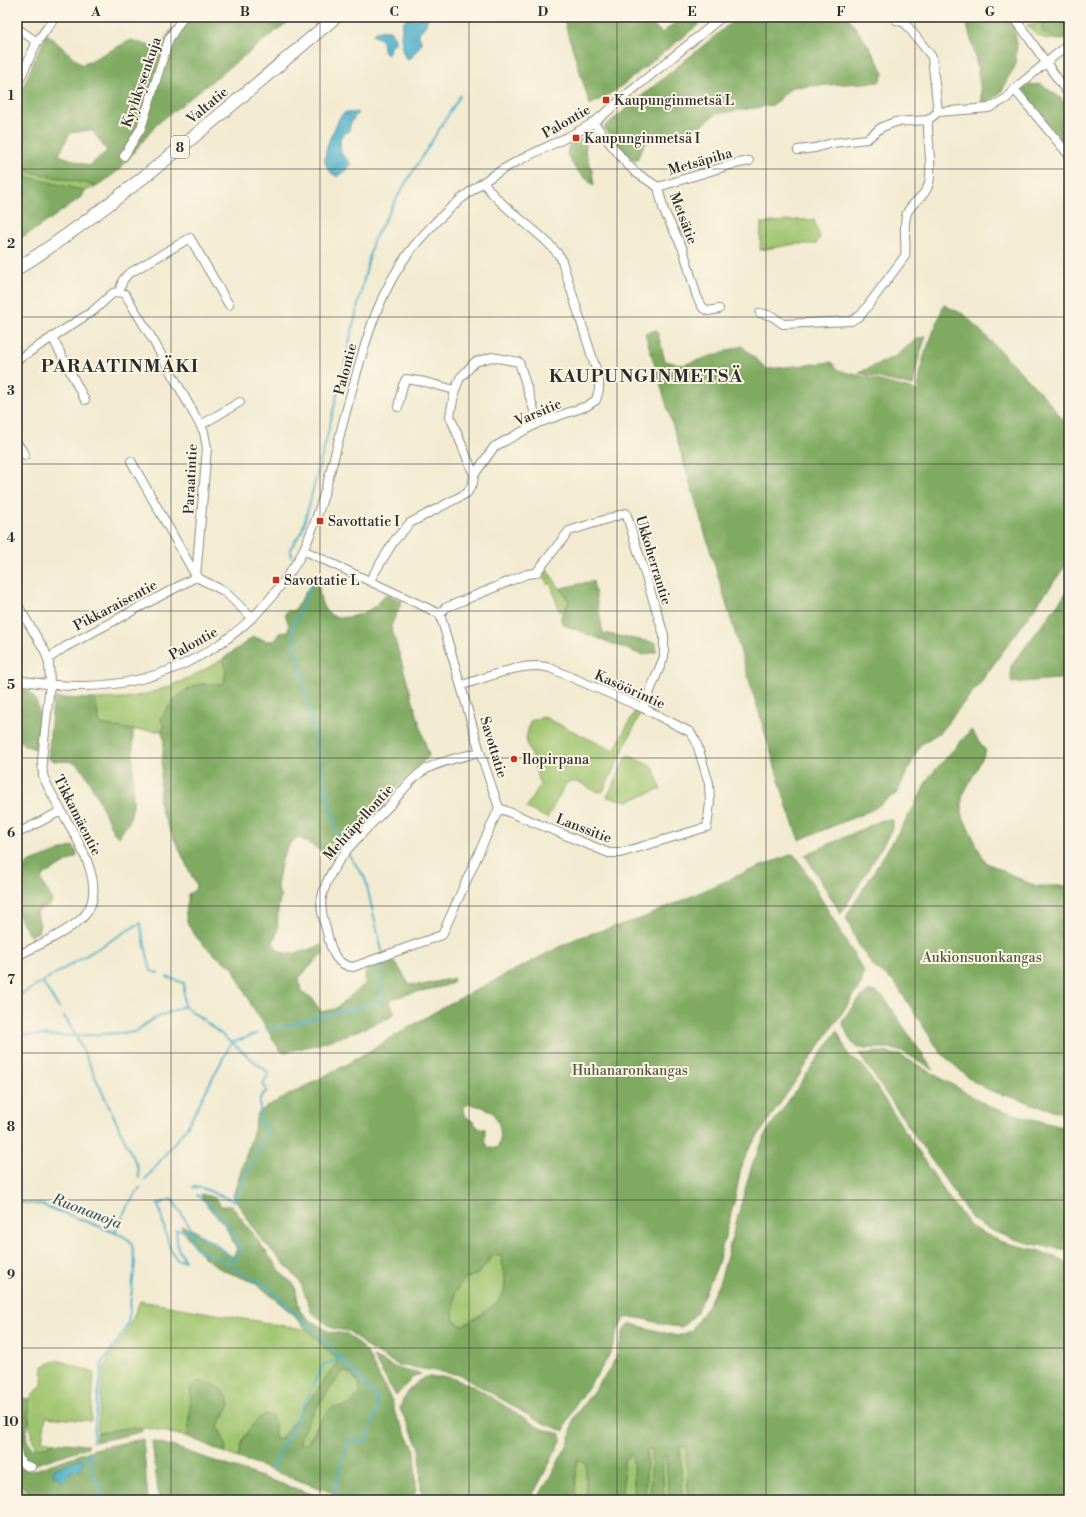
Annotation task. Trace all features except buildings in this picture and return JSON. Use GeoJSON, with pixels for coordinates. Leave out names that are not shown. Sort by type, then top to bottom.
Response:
{"type":"FeatureCollection","features":[{"type":"Feature","properties":{"kind":"highway","name":"Valtatie"},"geometry":{"type":"LineString","coordinates":[[17,269],[42,253],[131,187],[336,17]]}},
{"type":"Feature","properties":{"kind":"street"},"geometry":{"type":"LineString","coordinates":[[17,85],[37,42],[55,17]]}},
{"type":"Feature","properties":{"kind":"street","name":"Kyyhkysenkuja"},"geometry":{"type":"LineString","coordinates":[[124,156],[141,128],[169,38],[183,17]]}},
{"type":"Feature","properties":{"kind":"street","name":"Palontie"},"geometry":{"type":"LineString","coordinates":[[17,680],[85,686],[132,681],[159,674],[205,654],[234,634],[252,618],[272,596],[303,550],[315,523],[366,339],[377,308],[390,281],[416,244],[455,205],[484,183],[514,163],[562,140],[593,122],[722,17]]}},
{"type":"Feature","properties":{"kind":"street"},"geometry":{"type":"LineString","coordinates":[[1014,17],[1069,95]]}},
{"type":"Feature","properties":{"kind":"street"},"geometry":{"type":"LineString","coordinates":[[896,20],[905,23],[932,57],[938,112]]}},
{"type":"Feature","properties":{"kind":"street"},"geometry":{"type":"LineString","coordinates":[[17,28],[37,42]]}},
{"type":"Feature","properties":{"kind":"street"},"geometry":{"type":"LineString","coordinates":[[798,150],[815,148],[832,143],[867,139],[882,128],[895,122],[928,120],[938,112],[988,108],[1007,98],[1014,89],[1045,62],[1069,44]]}},
{"type":"Feature","properties":{"kind":"street"},"geometry":{"type":"LineString","coordinates":[[1014,89],[1069,155]]}},
{"type":"Feature","properties":{"kind":"street"},"geometry":{"type":"LineString","coordinates":[[760,313],[772,316],[783,324],[851,321],[860,315],[905,256],[907,246],[905,225],[908,212],[925,194],[929,183],[928,120]]}},
{"type":"Feature","properties":{"kind":"street","name":"Metsätie"},"geometry":{"type":"LineString","coordinates":[[593,122],[596,128],[631,168],[658,187],[664,211],[683,250],[700,303],[708,311],[719,309]]}},
{"type":"Feature","properties":{"kind":"street","name":"Metsäpiha"},"geometry":{"type":"LineString","coordinates":[[658,187],[730,165],[749,161]]}},
{"type":"Feature","properties":{"kind":"street","name":"Varsitie"},"geometry":{"type":"LineString","coordinates":[[370,580],[394,541],[410,523],[466,493],[473,483],[474,475],[494,447],[538,423],[591,403],[596,400],[599,390],[599,379],[561,258],[551,244],[505,206],[484,183]]}},
{"type":"Feature","properties":{"kind":"street"},"geometry":{"type":"LineString","coordinates":[[17,360],[93,311],[113,293],[119,292],[123,280],[133,270],[190,238],[229,305]]}},
{"type":"Feature","properties":{"kind":"street","name":"Paraatintie"},"geometry":{"type":"LineString","coordinates":[[119,292],[125,294],[129,300],[201,425],[207,448],[196,577]]}},
{"type":"Feature","properties":{"kind":"street"},"geometry":{"type":"LineString","coordinates":[[52,337],[85,400]]}},
{"type":"Feature","properties":{"kind":"street"},"geometry":{"type":"LineString","coordinates":[[474,475],[450,416],[455,390],[460,378],[475,362],[492,357],[519,362],[538,423]]}},
{"type":"Feature","properties":{"kind":"street"},"geometry":{"type":"LineString","coordinates":[[398,408],[403,385],[406,379],[425,382],[455,390]]}},
{"type":"Feature","properties":{"kind":"street"},"geometry":{"type":"LineString","coordinates":[[201,425],[240,402]]}},
{"type":"Feature","properties":{"kind":"street"},"geometry":{"type":"LineString","coordinates":[[17,443],[25,455]]}},
{"type":"Feature","properties":{"kind":"street"},"geometry":{"type":"LineString","coordinates":[[130,461],[196,577],[224,591],[252,618]]}},
{"type":"Feature","properties":{"kind":"street","name":"Ukkoherrantie"},"geometry":{"type":"LineString","coordinates":[[440,614],[445,608],[527,574],[536,573],[569,530],[626,513],[665,641],[664,657],[643,708]]}},
{"type":"Feature","properties":{"kind":"street"},"geometry":{"type":"LineString","coordinates":[[303,550],[440,614]]}},
{"type":"Feature","properties":{"kind":"street","name":"Pikkaraisentie"},"geometry":{"type":"LineString","coordinates":[[48,659],[65,647],[196,577]]}},
{"type":"Feature","properties":{"kind":"street","name":"Tikkamäentie"},"geometry":{"type":"LineString","coordinates":[[17,604],[48,659],[50,684],[42,768],[45,782],[90,867],[94,883],[94,900],[86,914],[72,926],[17,956]]}},
{"type":"Feature","properties":{"kind":"street","name":"Savottatie"},"geometry":{"type":"LineString","coordinates":[[440,614],[462,685],[480,752],[499,808]]}},
{"type":"Feature","properties":{"kind":"street","name":"Kasöörintie"},"geometry":{"type":"LineString","coordinates":[[462,685],[516,669],[542,666],[643,708],[690,732],[696,741],[709,783],[710,803],[707,827]]}},
{"type":"Feature","properties":{"kind":"street","name":"Mehtäpellontie"},"geometry":{"type":"LineString","coordinates":[[480,752],[439,764],[417,775],[343,855],[331,872],[322,893],[322,914],[332,952],[344,966],[353,967],[442,935],[499,808]]}},
{"type":"Feature","properties":{"kind":"street","name":"Lanssitie"},"geometry":{"type":"LineString","coordinates":[[499,808],[609,853],[620,853],[707,827]]}},
{"type":"Feature","properties":{"kind":"street"},"geometry":{"type":"LineString","coordinates":[[20,832],[61,810]]}},
{"type":"Feature","properties":{"kind":"street"},"geometry":{"type":"LineString","coordinates":[[17,1450],[20,1462],[23,1465],[32,1467]]}},
{"type":"Feature","properties":{"kind":"green space"},"geometry":{"type":"Polygon","coordinates":[[[191,17],[294,17],[157,124],[119,170],[98,186],[17,169],[17,102],[47,34],[82,65],[131,40],[160,49],[170,31],[191,17]],[[92,130],[70,133],[59,155],[89,166],[107,151],[92,130]]]}},
{"type":"Feature","properties":{"kind":"green space"},"geometry":{"type":"Polygon","coordinates":[[[563,17],[643,17],[662,33],[683,17],[694,17],[699,24],[615,91],[590,105],[563,17]]]}},
{"type":"Feature","properties":{"kind":"green space"},"geometry":{"type":"Polygon","coordinates":[[[738,17],[848,17],[871,50],[884,73],[879,82],[792,87],[773,105],[715,114],[704,124],[645,143],[636,161],[625,154],[604,127],[738,17]]]}},
{"type":"Feature","properties":{"kind":"green space"},"geometry":{"type":"Polygon","coordinates":[[[964,17],[1007,17],[1014,28],[1017,44],[1015,67],[1007,79],[1003,90],[994,99],[982,103],[976,59],[964,17]]]}},
{"type":"Feature","properties":{"kind":"green space"},"geometry":{"type":"Polygon","coordinates":[[[1039,17],[1044,17],[1042,24],[1049,36],[1060,40],[1041,37],[1031,29],[1027,24],[1034,25],[1039,17]]]}},
{"type":"Feature","properties":{"kind":"green space"},"geometry":{"type":"Polygon","coordinates":[[[1044,17],[1069,17],[1069,37],[1060,40],[1042,32],[1044,17]]]}},
{"type":"Feature","properties":{"kind":"green space"},"geometry":{"type":"Polygon","coordinates":[[[1041,84],[1062,99],[1069,108],[1069,151],[1023,96],[1022,90],[1028,85],[1041,84]]]}},
{"type":"Feature","properties":{"kind":"green space"},"geometry":{"type":"Polygon","coordinates":[[[588,135],[585,151],[592,170],[594,186],[576,170],[567,154],[569,145],[588,135]]]}},
{"type":"Feature","properties":{"kind":"green space"},"geometry":{"type":"Polygon","coordinates":[[[17,169],[98,186],[85,191],[17,175],[17,169]]]}},
{"type":"Feature","properties":{"kind":"green space"},"geometry":{"type":"Polygon","coordinates":[[[17,175],[85,191],[80,198],[39,227],[17,240],[17,175]]]}},
{"type":"Feature","properties":{"kind":"green space"},"geometry":{"type":"Polygon","coordinates":[[[814,220],[820,237],[816,244],[795,244],[760,250],[761,223],[814,220]]]}},
{"type":"Feature","properties":{"kind":"green space"},"geometry":{"type":"Polygon","coordinates":[[[944,305],[965,315],[1044,396],[1069,427],[1069,561],[980,683],[940,732],[920,745],[897,793],[872,810],[799,840],[789,813],[645,333],[657,330],[665,361],[683,365],[742,346],[767,369],[832,362],[838,370],[918,391],[922,361],[944,305]]]}},
{"type":"Feature","properties":{"kind":"green space"},"geometry":{"type":"Polygon","coordinates":[[[926,336],[918,360],[913,386],[858,373],[896,356],[915,340],[926,336]]]}},
{"type":"Feature","properties":{"kind":"green space"},"geometry":{"type":"Polygon","coordinates":[[[547,570],[569,601],[564,612],[559,611],[551,584],[547,584],[544,574],[547,570]]]}},
{"type":"Feature","properties":{"kind":"green space"},"geometry":{"type":"Polygon","coordinates":[[[593,581],[603,633],[656,643],[656,652],[642,655],[564,625],[561,621],[561,615],[566,609],[569,601],[561,588],[593,581]]]}},
{"type":"Feature","properties":{"kind":"green space"},"geometry":{"type":"Polygon","coordinates":[[[314,582],[318,584],[323,607],[333,616],[346,617],[365,612],[376,605],[386,594],[402,601],[391,626],[429,756],[393,791],[364,829],[351,842],[346,842],[338,852],[327,854],[298,837],[290,843],[282,859],[277,886],[281,898],[278,909],[277,932],[273,942],[276,948],[281,952],[287,953],[301,952],[321,945],[323,953],[299,978],[301,991],[312,998],[321,1012],[335,1009],[365,984],[365,974],[368,967],[390,960],[398,966],[409,984],[422,985],[454,978],[453,983],[445,986],[404,995],[389,1001],[395,1013],[391,1017],[339,1038],[284,1052],[280,1050],[252,1006],[232,966],[218,958],[203,945],[191,930],[187,922],[186,912],[188,894],[195,890],[196,885],[162,813],[159,801],[164,739],[162,731],[164,727],[161,720],[173,702],[185,692],[199,685],[220,685],[224,683],[226,669],[223,659],[253,637],[268,641],[276,640],[279,633],[288,632],[289,626],[285,614],[287,611],[293,611],[314,582]]]}},
{"type":"Feature","properties":{"kind":"green space"},"geometry":{"type":"Polygon","coordinates":[[[1069,589],[1069,678],[1011,683],[1011,666],[1069,589]]]}},
{"type":"Feature","properties":{"kind":"green space"},"geometry":{"type":"Polygon","coordinates":[[[223,659],[226,669],[224,683],[220,685],[198,684],[183,693],[170,705],[163,715],[161,720],[164,727],[162,731],[133,730],[100,724],[95,699],[127,698],[156,691],[190,677],[223,659]]]}},
{"type":"Feature","properties":{"kind":"green space"},"geometry":{"type":"Polygon","coordinates":[[[17,687],[27,690],[37,703],[39,721],[35,749],[24,745],[17,737],[17,687]]]}},
{"type":"Feature","properties":{"kind":"green space"},"geometry":{"type":"Polygon","coordinates":[[[56,698],[95,699],[100,724],[133,730],[133,806],[129,822],[119,837],[114,833],[91,784],[80,767],[72,762],[54,761],[48,758],[53,700],[56,698]]]}},
{"type":"Feature","properties":{"kind":"green space"},"geometry":{"type":"Polygon","coordinates":[[[635,711],[640,714],[603,792],[593,790],[579,783],[567,782],[547,818],[526,808],[540,785],[526,739],[530,721],[544,717],[614,751],[635,711]]]}},
{"type":"Feature","properties":{"kind":"green space","name":"Aukionsuonkangas"},"geometry":{"type":"Polygon","coordinates":[[[971,730],[986,751],[962,797],[962,815],[985,862],[1035,886],[1069,886],[1069,1115],[991,1091],[971,1080],[940,1052],[895,983],[874,967],[858,944],[846,917],[915,805],[929,777],[971,730]]]}},
{"type":"Feature","properties":{"kind":"green space"},"geometry":{"type":"Polygon","coordinates":[[[628,755],[653,767],[661,789],[628,801],[607,797],[628,755]]]}},
{"type":"Feature","properties":{"kind":"green space"},"geometry":{"type":"Polygon","coordinates":[[[882,820],[893,820],[893,828],[841,914],[805,855],[882,820]]]}},
{"type":"Feature","properties":{"kind":"green space"},"geometry":{"type":"Polygon","coordinates":[[[73,846],[77,853],[76,857],[45,874],[41,879],[52,901],[49,906],[41,908],[37,913],[40,926],[38,932],[29,935],[17,912],[17,879],[28,863],[73,846]]]}},
{"type":"Feature","properties":{"kind":"green space","name":"Huhanaronkangas"},"geometry":{"type":"Polygon","coordinates":[[[793,854],[798,859],[864,972],[861,985],[749,1149],[741,1167],[735,1199],[717,1267],[695,1315],[682,1327],[639,1318],[625,1318],[608,1357],[578,1401],[564,1431],[538,1421],[461,1375],[398,1365],[368,1348],[349,1331],[334,1329],[311,1312],[300,1281],[260,1238],[233,1196],[254,1130],[257,1114],[266,1107],[347,1064],[445,1006],[577,938],[640,919],[746,872],[793,854]],[[470,1104],[464,1106],[464,1115],[474,1122],[477,1127],[485,1129],[485,1141],[489,1148],[497,1148],[500,1139],[500,1128],[493,1113],[482,1107],[470,1104]],[[493,1255],[479,1273],[463,1280],[455,1293],[453,1319],[462,1326],[499,1300],[504,1292],[505,1276],[501,1256],[493,1255]]]}},
{"type":"Feature","properties":{"kind":"green space"},"geometry":{"type":"Polygon","coordinates":[[[870,991],[877,992],[884,998],[933,1070],[905,1053],[890,1048],[857,1048],[850,1040],[842,1022],[861,997],[870,991]]]}},
{"type":"Feature","properties":{"kind":"green space"},"geometry":{"type":"Polygon","coordinates":[[[837,1031],[849,1056],[862,1065],[952,1203],[971,1227],[1002,1242],[1037,1250],[1069,1263],[1069,1496],[1062,1500],[688,1500],[687,1447],[680,1446],[682,1500],[669,1500],[666,1455],[662,1456],[664,1500],[650,1500],[652,1448],[647,1449],[645,1500],[635,1500],[633,1462],[631,1454],[624,1460],[622,1500],[586,1500],[586,1464],[577,1459],[575,1500],[537,1500],[569,1442],[574,1417],[610,1369],[617,1355],[624,1330],[631,1324],[677,1336],[691,1331],[709,1303],[721,1278],[751,1168],[766,1133],[837,1031]]]}},
{"type":"Feature","properties":{"kind":"green space"},"geometry":{"type":"Polygon","coordinates":[[[881,1052],[900,1055],[993,1108],[1069,1129],[1069,1250],[1018,1240],[983,1226],[972,1219],[859,1054],[881,1052]]]}},
{"type":"Feature","properties":{"kind":"green space"},"geometry":{"type":"Polygon","coordinates":[[[201,1194],[216,1198],[221,1206],[232,1206],[285,1277],[295,1285],[300,1311],[308,1319],[330,1332],[348,1334],[366,1351],[391,1399],[396,1416],[415,1450],[416,1489],[413,1500],[352,1500],[238,1458],[246,1433],[264,1414],[271,1415],[275,1424],[275,1439],[281,1439],[338,1361],[289,1311],[256,1283],[222,1270],[204,1257],[185,1234],[181,1226],[194,1230],[233,1257],[237,1249],[224,1224],[208,1207],[201,1194]],[[343,1371],[324,1397],[310,1418],[301,1437],[300,1444],[308,1443],[322,1418],[332,1407],[347,1406],[360,1393],[360,1384],[351,1374],[343,1371]]]}},
{"type":"Feature","properties":{"kind":"green space"},"geometry":{"type":"Polygon","coordinates":[[[493,1255],[501,1256],[505,1276],[504,1292],[499,1300],[462,1326],[453,1320],[455,1293],[463,1280],[479,1273],[493,1255]]]}},
{"type":"Feature","properties":{"kind":"green space"},"geometry":{"type":"Polygon","coordinates":[[[140,1301],[308,1330],[338,1361],[281,1440],[275,1439],[275,1424],[243,1439],[238,1458],[225,1453],[226,1445],[218,1427],[230,1404],[191,1387],[188,1437],[153,1429],[132,1427],[97,1433],[104,1368],[109,1356],[126,1334],[140,1301]]]}},
{"type":"Feature","properties":{"kind":"green space"},"geometry":{"type":"Polygon","coordinates":[[[373,1357],[399,1369],[421,1374],[412,1378],[396,1396],[373,1357]]]}},
{"type":"Feature","properties":{"kind":"green space"},"geometry":{"type":"Polygon","coordinates":[[[58,1360],[94,1373],[91,1421],[46,1417],[42,1440],[55,1442],[46,1447],[36,1448],[30,1430],[29,1399],[42,1385],[43,1366],[58,1360]]]}},
{"type":"Feature","properties":{"kind":"green space"},"geometry":{"type":"Polygon","coordinates":[[[343,1371],[351,1374],[360,1384],[360,1393],[347,1406],[322,1418],[307,1444],[300,1444],[301,1436],[310,1416],[343,1371]]]}},
{"type":"Feature","properties":{"kind":"green space"},"geometry":{"type":"Polygon","coordinates":[[[426,1377],[450,1377],[478,1389],[540,1428],[561,1434],[562,1439],[530,1500],[424,1500],[421,1490],[420,1448],[400,1409],[409,1390],[426,1377]]]}},
{"type":"Feature","properties":{"kind":"green space"},"geometry":{"type":"Polygon","coordinates":[[[199,1381],[218,1387],[225,1394],[230,1404],[218,1427],[226,1445],[225,1453],[188,1437],[191,1387],[199,1381]]]}},
{"type":"Feature","properties":{"kind":"green space"},"geometry":{"type":"Polygon","coordinates":[[[18,1397],[29,1399],[29,1418],[26,1436],[32,1448],[46,1447],[55,1442],[88,1445],[88,1447],[36,1464],[31,1465],[24,1461],[17,1418],[18,1397]]]}},
{"type":"Feature","properties":{"kind":"green space"},"geometry":{"type":"Polygon","coordinates":[[[132,1427],[143,1428],[141,1432],[95,1442],[97,1433],[132,1427]]]}},
{"type":"Feature","properties":{"kind":"green space"},"geometry":{"type":"Polygon","coordinates":[[[143,1439],[148,1500],[37,1500],[24,1486],[17,1482],[17,1463],[22,1468],[32,1471],[98,1448],[143,1439]]]}},
{"type":"Feature","properties":{"kind":"green space"},"geometry":{"type":"Polygon","coordinates":[[[152,1441],[171,1446],[329,1500],[159,1500],[152,1441]]]}},
{"type":"Feature","properties":{"kind":"green space"},"geometry":{"type":"Polygon","coordinates":[[[680,1446],[687,1447],[688,1500],[682,1500],[680,1446]]]}},
{"type":"Feature","properties":{"kind":"green space"},"geometry":{"type":"Polygon","coordinates":[[[652,1448],[650,1500],[645,1500],[647,1449],[652,1448]]]}},
{"type":"Feature","properties":{"kind":"green space"},"geometry":{"type":"Polygon","coordinates":[[[631,1454],[633,1462],[635,1500],[622,1500],[624,1460],[631,1454]]]}},
{"type":"Feature","properties":{"kind":"green space"},"geometry":{"type":"Polygon","coordinates":[[[666,1455],[669,1500],[664,1500],[662,1456],[666,1455]]]}},
{"type":"Feature","properties":{"kind":"green space"},"geometry":{"type":"Polygon","coordinates":[[[577,1458],[586,1464],[586,1500],[575,1500],[577,1458]]]}},
{"type":"Feature","properties":{"kind":"green space"},"geometry":{"type":"Polygon","coordinates":[[[17,1482],[24,1486],[37,1500],[17,1500],[17,1482]]]}},
{"type":"Feature","properties":{"kind":"water"},"geometry":{"type":"Polygon","coordinates":[[[428,17],[426,25],[418,34],[422,43],[411,58],[407,59],[404,56],[402,47],[401,36],[403,22],[407,18],[415,19],[428,17]]]}},
{"type":"Feature","properties":{"kind":"water"},"geometry":{"type":"Polygon","coordinates":[[[390,30],[395,38],[395,43],[390,48],[389,53],[386,54],[383,51],[382,40],[373,35],[376,31],[390,30]]]}},
{"type":"Feature","properties":{"kind":"water"},"geometry":{"type":"Polygon","coordinates":[[[347,112],[358,113],[351,122],[349,131],[341,136],[341,153],[350,163],[349,167],[338,177],[331,173],[327,167],[325,153],[339,119],[342,114],[347,112]]]}},
{"type":"Feature","properties":{"kind":"water"},"geometry":{"type":"Polygon","coordinates":[[[79,1459],[83,1459],[84,1461],[80,1469],[71,1472],[64,1482],[62,1482],[60,1478],[53,1475],[54,1469],[79,1459]]]}},
{"type":"Feature","properties":{"kind":"waterway"},"geometry":{"type":"LineString","coordinates":[[292,556],[290,549],[302,531],[328,433],[373,241],[402,189],[460,96]]}},
{"type":"Feature","properties":{"kind":"waterway"},"geometry":{"type":"LineString","coordinates":[[312,579],[312,584],[292,629],[330,808],[339,839],[343,846]]}},
{"type":"Feature","properties":{"kind":"waterway"},"geometry":{"type":"LineString","coordinates":[[349,855],[365,878],[382,951]]}},
{"type":"Feature","properties":{"kind":"waterway"},"geometry":{"type":"LineString","coordinates":[[17,997],[140,923],[151,971],[158,973]]}},
{"type":"Feature","properties":{"kind":"waterway"},"geometry":{"type":"LineString","coordinates":[[268,1030],[384,1001],[380,978],[385,961]]}},
{"type":"Feature","properties":{"kind":"waterway"},"geometry":{"type":"LineString","coordinates":[[167,977],[184,983],[184,1006],[269,1073],[263,1084],[267,1090],[260,1098],[260,1123],[267,1131],[234,1201],[202,1188],[193,1187]]}},
{"type":"Feature","properties":{"kind":"waterway"},"geometry":{"type":"LineString","coordinates":[[43,983],[59,1008]]}},
{"type":"Feature","properties":{"kind":"waterway"},"geometry":{"type":"LineString","coordinates":[[17,1035],[76,1036],[135,1032],[151,1020],[184,1006]]}},
{"type":"Feature","properties":{"kind":"waterway"},"geometry":{"type":"LineString","coordinates":[[64,1016],[76,1036],[138,1168],[139,1178]]}},
{"type":"Feature","properties":{"kind":"waterway"},"geometry":{"type":"LineString","coordinates":[[145,1180],[187,1127],[231,1043],[259,1033]]}},
{"type":"Feature","properties":{"kind":"waterway"},"geometry":{"type":"LineString","coordinates":[[115,1232],[128,1205],[140,1188]]}},
{"type":"Feature","properties":{"kind":"waterway"},"geometry":{"type":"LineString","coordinates":[[197,1195],[210,1205],[226,1222],[241,1250],[235,1261],[213,1242],[195,1235],[172,1199],[158,1204],[170,1249],[177,1260],[185,1261],[178,1249],[176,1230],[189,1231],[192,1243],[200,1252],[216,1256],[237,1270],[264,1284],[320,1336],[376,1397],[378,1406],[366,1442],[350,1438],[333,1494],[350,1500]]}},
{"type":"Feature","properties":{"kind":"waterway","name":"Ruonanoja"},"geometry":{"type":"LineString","coordinates":[[17,1202],[42,1205],[72,1216],[121,1235],[129,1240],[132,1245],[135,1263],[128,1323],[124,1332],[102,1363],[93,1442]]}},
{"type":"Feature","properties":{"kind":"waterway"},"geometry":{"type":"LineString","coordinates":[[272,1469],[323,1365],[340,1359]]}},
{"type":"Feature","properties":{"kind":"waterway","name":"Ruonanoja"},"geometry":{"type":"LineString","coordinates":[[91,1453],[91,1469],[105,1500]]}},
{"type":"Feature","properties":{"kind":"waterway"},"geometry":{"type":"LineString","coordinates":[[83,1459],[91,1455]]}},
{"type":"Feature","properties":{"kind":"place","name":"Kaupunginmetsä L"},"geometry":{"type":"Point","coordinates":[606,100]}},
{"type":"Feature","properties":{"kind":"place","name":"Kaupunginmetsä I"},"geometry":{"type":"Point","coordinates":[576,138]}},
{"type":"Feature","properties":{"kind":"place","name":"Savottatie I"},"geometry":{"type":"Point","coordinates":[320,521]}},
{"type":"Feature","properties":{"kind":"place","name":"Savottatie L"},"geometry":{"type":"Point","coordinates":[276,580]}},
{"type":"Feature","properties":{"kind":"place","name":"Ilopirpana"},"geometry":{"type":"Point","coordinates":[514,759]}},
{"type":"Feature","properties":{"kind":"district","name":"PARAATINMÄKI"},"geometry":{"type":"Point","coordinates":[120,366]}},
{"type":"Feature","properties":{"kind":"district","name":"KAUPUNGINMETSÄ"},"geometry":{"type":"Point","coordinates":[646,376]}}]}
